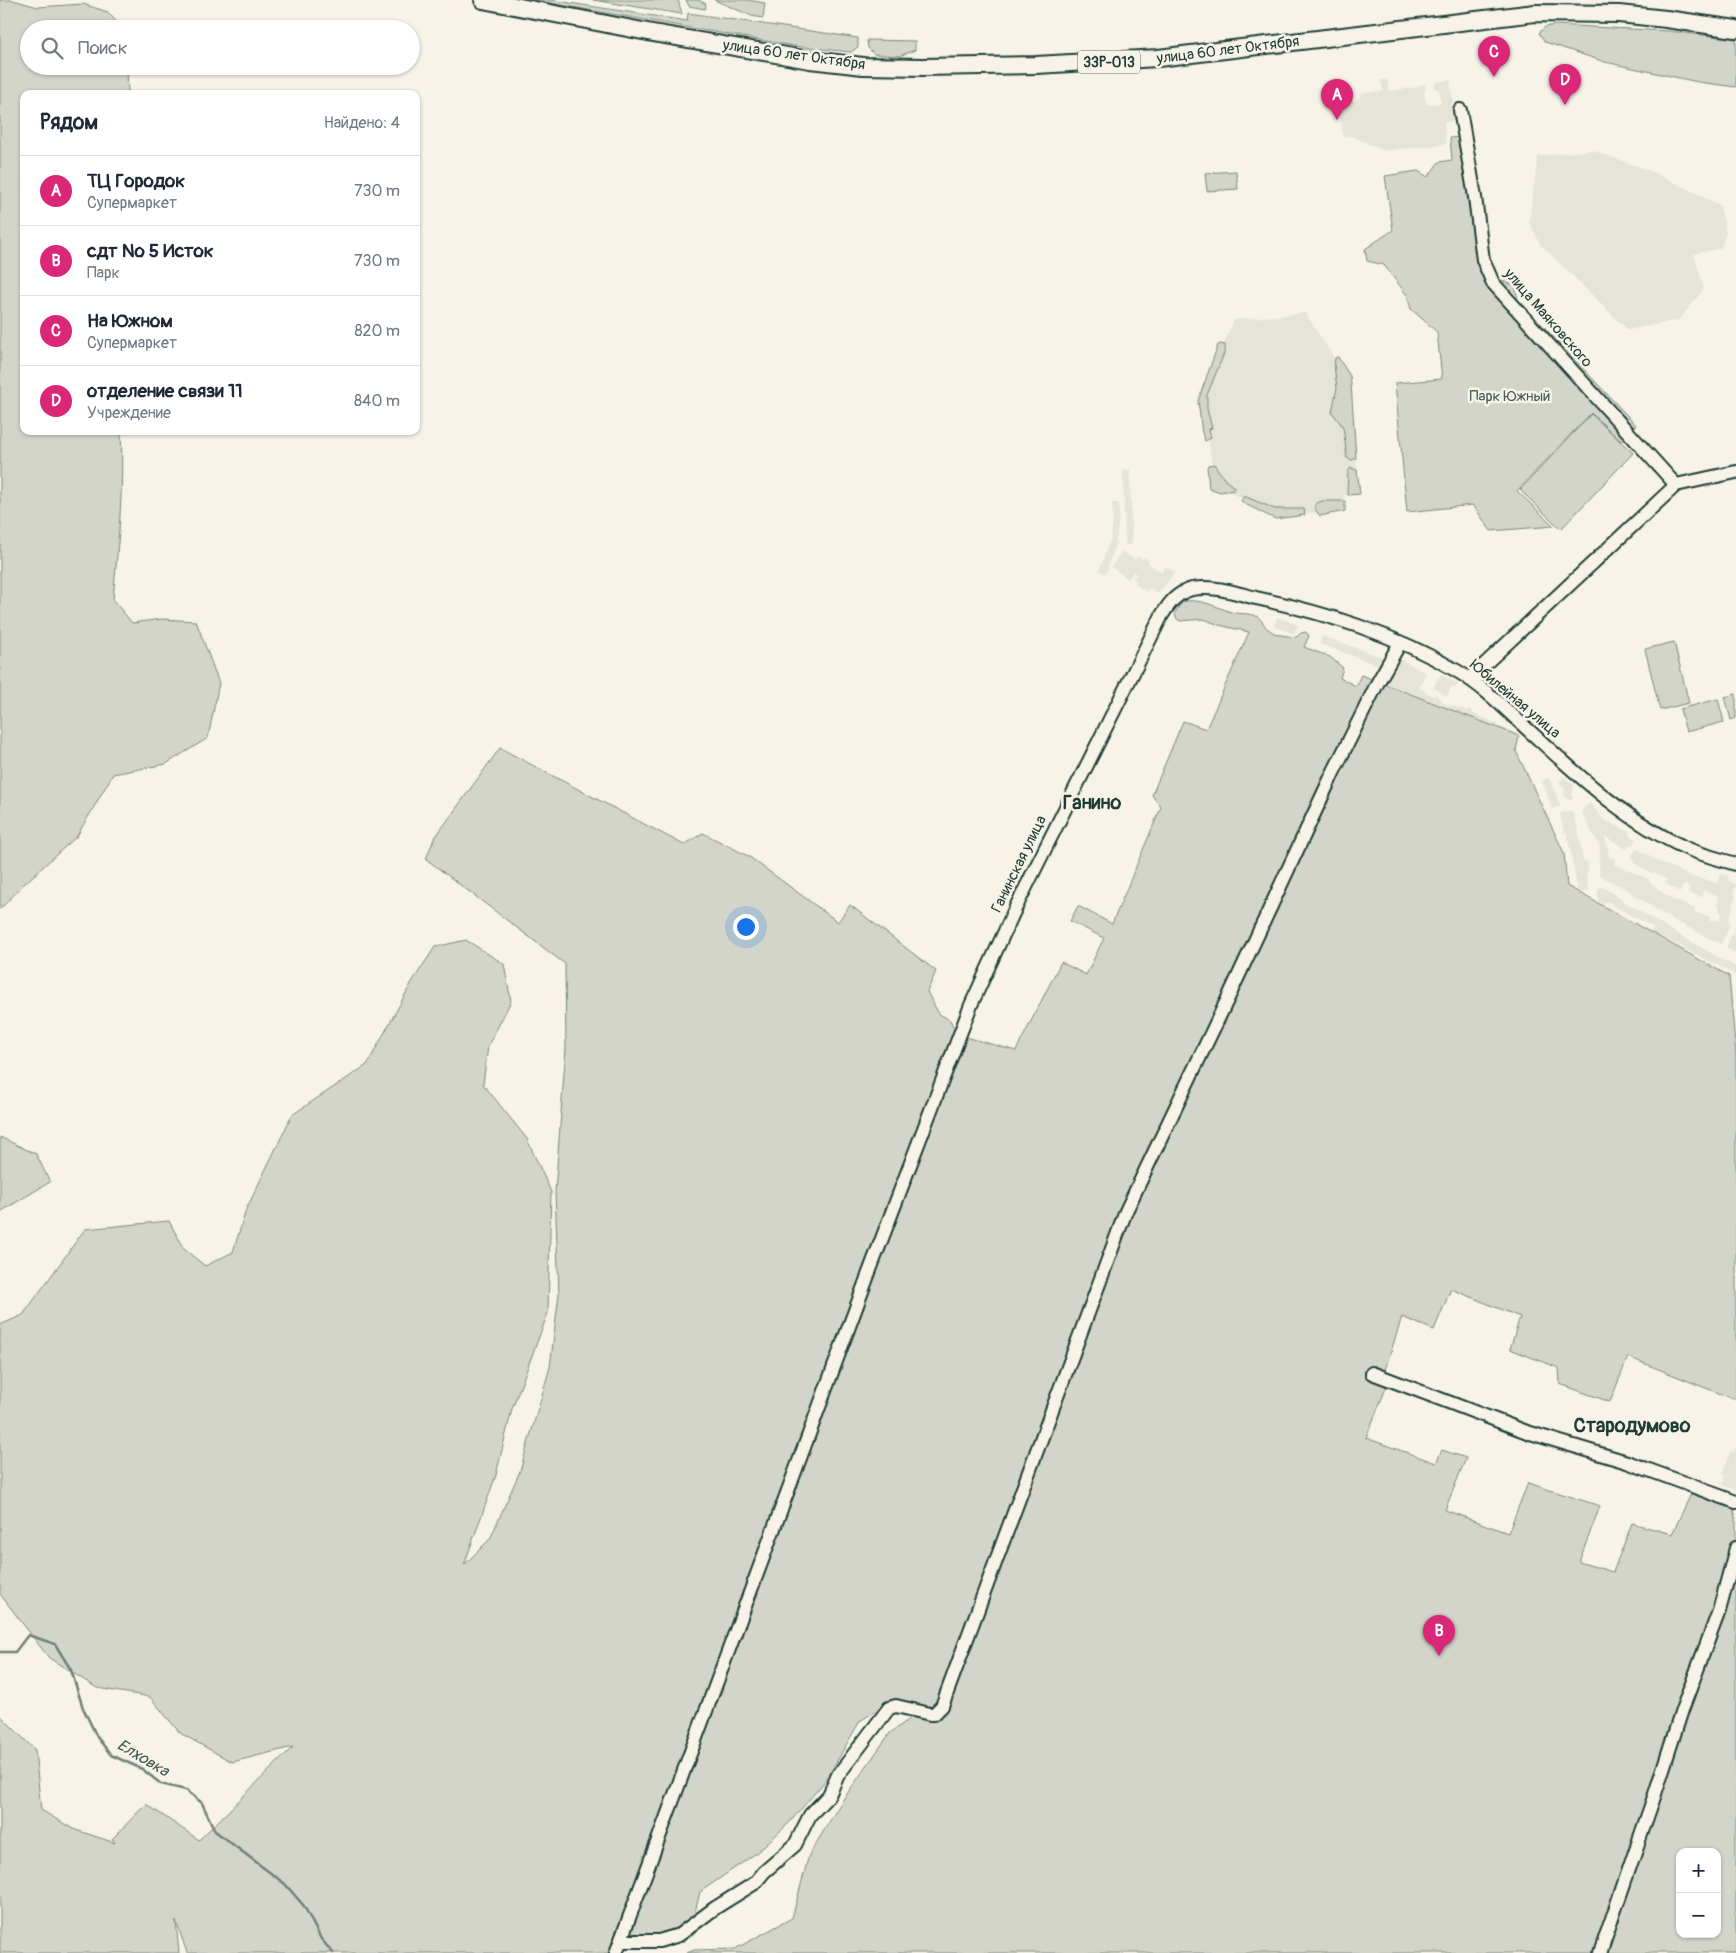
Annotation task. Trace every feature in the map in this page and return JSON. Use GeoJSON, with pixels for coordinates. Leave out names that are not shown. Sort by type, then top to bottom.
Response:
{"type":"FeatureCollection","features":[{"type":"Feature","properties":{"kind":"main road","name":"улица 60 лет Октября"},"geometry":{"type":"LineString","coordinates":[[483,0],[653,33],[810,60],[871,66],[1046,65],[1158,58],[1535,14],[1618,14],[1736,29]]}},
{"type":"Feature","properties":{"kind":"street","name":"улица Маяковского"},"geometry":{"type":"LineString","coordinates":[[1460,110],[1475,197],[1483,260],[1494,283],[1676,485]]}},
{"type":"Feature","properties":{"kind":"street"},"geometry":{"type":"LineString","coordinates":[[1469,679],[1676,485],[1736,472]]}},
{"type":"Feature","properties":{"kind":"street","name":"Юбилейная улица"},"geometry":{"type":"LineString","coordinates":[[1169,604],[1178,595],[1192,589],[1220,590],[1340,619],[1400,643],[1439,661],[1469,679],[1592,788],[1649,828],[1685,848],[1736,864]]}},
{"type":"Feature","properties":{"kind":"street","name":"Ганинская улица"},"geometry":{"type":"LineString","coordinates":[[618,1947],[980,983],[1016,907],[1169,604]]}},
{"type":"Feature","properties":{"kind":"street"},"geometry":{"type":"LineString","coordinates":[[618,1947],[659,1941],[679,1935],[715,1908],[748,1889],[795,1845],[810,1815],[829,1795],[838,1775],[889,1708],[896,1706],[934,1714],[942,1706],[1126,1211],[1218,1021],[1329,781],[1378,682],[1400,643]]}},
{"type":"Feature","properties":{"kind":"street"},"geometry":{"type":"LineString","coordinates":[[1372,1373],[1527,1432],[1627,1462],[1736,1502]]}},
{"type":"Feature","properties":{"kind":"street"},"geometry":{"type":"LineString","coordinates":[[1600,1953],[1682,1710],[1719,1611],[1736,1548]]}},
{"type":"Feature","properties":{"kind":"shaded area"},"geometry":{"type":"Polygon","coordinates":[[[1387,79],[1389,91],[1419,87],[1419,85],[1425,84],[1426,104],[1441,103],[1439,89],[1436,89],[1435,82],[1450,80],[1456,121],[1444,122],[1446,144],[1384,151],[1352,136],[1343,137],[1339,103],[1355,101],[1363,93],[1383,91],[1381,80],[1387,79]]]}},
{"type":"Feature","properties":{"kind":"shaded area"},"geometry":{"type":"Polygon","coordinates":[[[1592,150],[1653,172],[1720,205],[1726,233],[1721,248],[1694,254],[1704,289],[1679,320],[1628,330],[1540,244],[1529,222],[1538,156],[1592,150]]]}},
{"type":"Feature","properties":{"kind":"shaded area"},"geometry":{"type":"Polygon","coordinates":[[[1305,313],[1348,379],[1360,494],[1344,495],[1345,511],[1278,515],[1215,485],[1202,396],[1234,320],[1305,313]]]}},
{"type":"Feature","properties":{"kind":"shaded area"},"geometry":{"type":"Polygon","coordinates":[[[1123,470],[1130,470],[1132,545],[1125,545],[1123,470]]]}},
{"type":"Feature","properties":{"kind":"shaded area"},"geometry":{"type":"Polygon","coordinates":[[[1112,503],[1119,503],[1119,518],[1116,542],[1106,573],[1099,571],[1111,538],[1112,503]]]}},
{"type":"Feature","properties":{"kind":"shaded area"},"geometry":{"type":"Polygon","coordinates":[[[1122,551],[1135,560],[1138,556],[1142,559],[1144,557],[1149,561],[1148,563],[1162,572],[1164,566],[1174,571],[1173,575],[1158,594],[1150,588],[1147,592],[1135,584],[1137,581],[1133,579],[1136,574],[1133,572],[1128,579],[1111,567],[1122,551]]]}},
{"type":"Feature","properties":{"kind":"shaded area"},"geometry":{"type":"Polygon","coordinates":[[[1277,617],[1298,625],[1294,634],[1274,626],[1277,617]]]}},
{"type":"Feature","properties":{"kind":"shaded area"},"geometry":{"type":"Polygon","coordinates":[[[1322,636],[1383,657],[1380,666],[1320,644],[1322,636]]]}},
{"type":"Feature","properties":{"kind":"shaded area"},"geometry":{"type":"Polygon","coordinates":[[[1398,658],[1426,673],[1419,688],[1433,696],[1436,694],[1444,703],[1467,711],[1468,709],[1473,711],[1472,713],[1513,732],[1515,734],[1513,739],[1439,709],[1430,701],[1421,701],[1385,684],[1398,658]]]}},
{"type":"Feature","properties":{"kind":"shaded area"},"geometry":{"type":"Polygon","coordinates":[[[1441,674],[1458,684],[1455,688],[1452,687],[1447,696],[1433,687],[1441,674]]]}},
{"type":"Feature","properties":{"kind":"shaded area"},"geometry":{"type":"Polygon","coordinates":[[[1564,777],[1575,786],[1572,789],[1574,791],[1571,795],[1573,797],[1570,801],[1563,795],[1566,792],[1565,789],[1559,783],[1564,777]]]}},
{"type":"Feature","properties":{"kind":"shaded area"},"geometry":{"type":"Polygon","coordinates":[[[1549,778],[1561,806],[1552,809],[1542,780],[1549,778]]]}},
{"type":"Feature","properties":{"kind":"shaded area"},"geometry":{"type":"Polygon","coordinates":[[[1590,803],[1604,820],[1630,832],[1629,835],[1637,839],[1633,846],[1629,844],[1627,849],[1605,837],[1609,856],[1615,859],[1614,864],[1649,879],[1649,882],[1670,898],[1695,909],[1694,912],[1711,917],[1709,920],[1719,920],[1722,913],[1719,911],[1720,905],[1717,905],[1719,896],[1703,890],[1702,897],[1688,893],[1690,888],[1684,884],[1680,892],[1666,884],[1667,880],[1654,872],[1652,874],[1634,863],[1636,860],[1631,857],[1636,848],[1661,863],[1693,877],[1718,883],[1721,874],[1729,876],[1728,880],[1736,884],[1734,893],[1736,897],[1728,923],[1730,925],[1721,944],[1667,917],[1624,888],[1599,875],[1600,847],[1581,811],[1590,803]]]}},
{"type":"Feature","properties":{"kind":"shaded area"},"geometry":{"type":"Polygon","coordinates":[[[1572,811],[1579,832],[1583,861],[1587,861],[1589,872],[1586,873],[1588,891],[1578,893],[1567,832],[1564,832],[1560,813],[1572,811]]]}},
{"type":"Feature","properties":{"kind":"shaded area"},"geometry":{"type":"Polygon","coordinates":[[[1604,887],[1669,929],[1736,967],[1736,975],[1651,933],[1653,927],[1613,906],[1610,902],[1598,903],[1598,888],[1604,887]]]}},
{"type":"Feature","properties":{"kind":"shaded area"},"geometry":{"type":"Polygon","coordinates":[[[1736,927],[1736,954],[1726,948],[1736,927]]]}},
{"type":"Feature","properties":{"kind":"shaded area"},"geometry":{"type":"Polygon","coordinates":[[[1736,1446],[1736,1490],[1722,1485],[1725,1476],[1722,1474],[1731,1451],[1734,1452],[1736,1446]]]}},
{"type":"Feature","properties":{"kind":"green space"},"geometry":{"type":"Polygon","coordinates":[[[0,0],[13,0],[38,7],[83,4],[108,12],[115,20],[20,20],[20,75],[127,75],[128,90],[20,90],[20,435],[121,435],[119,537],[113,600],[132,623],[162,619],[196,621],[219,683],[208,738],[166,764],[113,774],[77,836],[24,884],[0,909],[0,0]]]}},
{"type":"Feature","properties":{"kind":"green space"},"geometry":{"type":"Polygon","coordinates":[[[532,0],[550,0],[687,21],[688,13],[858,38],[858,47],[851,52],[794,46],[532,0]]]}},
{"type":"Feature","properties":{"kind":"green space"},"geometry":{"type":"Polygon","coordinates":[[[593,0],[678,0],[682,14],[593,0]]]}},
{"type":"Feature","properties":{"kind":"green space"},"geometry":{"type":"Polygon","coordinates":[[[686,0],[698,0],[706,4],[705,9],[689,6],[686,0]]]}},
{"type":"Feature","properties":{"kind":"green space"},"geometry":{"type":"Polygon","coordinates":[[[714,0],[747,0],[765,3],[763,18],[752,16],[714,0]]]}},
{"type":"Feature","properties":{"kind":"green space"},"geometry":{"type":"Polygon","coordinates":[[[1555,25],[1668,31],[1736,39],[1736,87],[1698,82],[1605,62],[1545,42],[1539,33],[1545,27],[1555,25]]]}},
{"type":"Feature","properties":{"kind":"green space"},"geometry":{"type":"Polygon","coordinates":[[[867,40],[915,41],[915,50],[899,56],[874,54],[868,48],[867,40]]]}},
{"type":"Feature","properties":{"kind":"green space","name":"Парк Южный"},"geometry":{"type":"Polygon","coordinates":[[[1472,136],[1482,231],[1486,250],[1498,277],[1515,286],[1518,299],[1636,425],[1621,441],[1591,413],[1517,491],[1554,526],[1491,531],[1473,505],[1407,512],[1395,383],[1442,379],[1437,332],[1411,309],[1407,295],[1384,265],[1367,261],[1365,249],[1393,230],[1385,176],[1418,171],[1428,177],[1439,162],[1452,160],[1450,138],[1472,136]]]}},
{"type":"Feature","properties":{"kind":"green space"},"geometry":{"type":"Polygon","coordinates":[[[1236,171],[1238,189],[1207,191],[1205,173],[1236,171]]]}},
{"type":"Feature","properties":{"kind":"green space"},"geometry":{"type":"Polygon","coordinates":[[[1218,345],[1225,345],[1225,351],[1207,395],[1207,409],[1212,428],[1209,429],[1211,438],[1205,441],[1202,433],[1198,401],[1218,345]]]}},
{"type":"Feature","properties":{"kind":"green space"},"geometry":{"type":"Polygon","coordinates":[[[1338,357],[1350,376],[1356,458],[1352,460],[1347,458],[1343,427],[1332,412],[1337,388],[1334,365],[1335,358],[1338,357]]]}},
{"type":"Feature","properties":{"kind":"green space"},"geometry":{"type":"Polygon","coordinates":[[[1591,414],[1633,453],[1561,529],[1520,490],[1591,414]]]}},
{"type":"Feature","properties":{"kind":"green space"},"geometry":{"type":"Polygon","coordinates":[[[1214,464],[1225,480],[1234,487],[1234,490],[1220,492],[1209,488],[1207,467],[1214,464]]]}},
{"type":"Feature","properties":{"kind":"green space"},"geometry":{"type":"Polygon","coordinates":[[[1351,468],[1357,470],[1360,494],[1348,495],[1348,471],[1351,468]]]}},
{"type":"Feature","properties":{"kind":"green space"},"geometry":{"type":"Polygon","coordinates":[[[1244,496],[1275,509],[1304,509],[1305,515],[1275,519],[1245,504],[1241,501],[1244,496]]]}},
{"type":"Feature","properties":{"kind":"green space"},"geometry":{"type":"Polygon","coordinates":[[[1322,501],[1345,501],[1345,511],[1320,516],[1315,509],[1315,504],[1322,501]]]}},
{"type":"Feature","properties":{"kind":"green space"},"geometry":{"type":"Polygon","coordinates":[[[1185,601],[1197,601],[1234,613],[1255,615],[1271,631],[1282,635],[1297,637],[1301,633],[1306,632],[1309,636],[1304,647],[1330,657],[1343,668],[1340,678],[1356,686],[1361,675],[1519,736],[1516,751],[1564,853],[1567,886],[1729,976],[1736,1055],[1736,1400],[1628,1357],[1610,1402],[1560,1384],[1559,1368],[1510,1349],[1520,1317],[1451,1289],[1434,1330],[1402,1317],[1382,1379],[1388,1383],[1366,1438],[1436,1463],[1442,1450],[1466,1458],[1445,1510],[1508,1533],[1528,1483],[1600,1506],[1579,1562],[1613,1572],[1632,1523],[1672,1534],[1691,1494],[1734,1509],[1736,1518],[1736,1953],[687,1953],[694,1950],[735,1949],[792,1918],[809,1855],[842,1801],[890,1733],[922,1710],[890,1702],[860,1721],[826,1780],[789,1823],[755,1854],[700,1892],[693,1920],[664,1939],[615,1936],[609,1953],[187,1953],[176,1921],[179,1953],[0,1953],[0,1715],[35,1750],[41,1810],[73,1829],[115,1843],[112,1839],[146,1804],[199,1840],[293,1747],[232,1762],[180,1733],[150,1697],[97,1688],[49,1658],[0,1594],[0,1325],[23,1315],[85,1229],[169,1221],[184,1249],[205,1266],[233,1252],[246,1210],[292,1115],[367,1065],[412,982],[435,947],[466,940],[504,964],[511,1001],[488,1046],[483,1084],[527,1139],[551,1192],[548,1313],[512,1409],[496,1475],[464,1565],[490,1539],[520,1471],[550,1367],[559,1294],[555,1192],[566,1047],[565,964],[426,859],[434,839],[500,748],[684,845],[703,833],[748,856],[838,922],[850,905],[936,971],[927,992],[939,1014],[950,1020],[954,1028],[966,1037],[1016,1051],[1061,962],[1086,975],[1104,938],[1070,921],[1078,906],[1112,924],[1161,807],[1152,795],[1183,721],[1206,729],[1249,632],[1219,625],[1204,619],[1180,621],[1176,618],[1175,613],[1185,601]]]}},
{"type":"Feature","properties":{"kind":"green space"},"geometry":{"type":"Polygon","coordinates":[[[1674,642],[1689,703],[1660,710],[1645,649],[1674,642]]]}},
{"type":"Feature","properties":{"kind":"green space"},"geometry":{"type":"Polygon","coordinates":[[[1736,694],[1736,718],[1731,720],[1725,697],[1736,694]]]}},
{"type":"Feature","properties":{"kind":"green space"},"geometry":{"type":"Polygon","coordinates":[[[1718,699],[1724,722],[1686,732],[1680,709],[1718,699]]]}},
{"type":"Feature","properties":{"kind":"green space"},"geometry":{"type":"Polygon","coordinates":[[[0,1137],[36,1154],[50,1182],[0,1212],[0,1137]]]}},
{"type":"Feature","properties":{"kind":"waterway","name":"Елховка"},"geometry":{"type":"LineString","coordinates":[[0,1652],[15,1652],[28,1635],[55,1644],[71,1670],[83,1708],[97,1737],[111,1755],[142,1769],[161,1784],[186,1790],[202,1803],[215,1831],[285,1884],[304,1906],[321,1939],[333,1953]]}},
{"type":"Feature","properties":{"kind":"place","name":"На Южном"},"geometry":{"type":"Point","coordinates":[1494,77]}},
{"type":"Feature","properties":{"kind":"place","name":"отделение связи 11"},"geometry":{"type":"Point","coordinates":[1565,105]}},
{"type":"Feature","properties":{"kind":"place","name":"ТЦ Городок"},"geometry":{"type":"Point","coordinates":[1337,120]}},
{"type":"Feature","properties":{"kind":"place","name":"сдт № 5 Исток"},"geometry":{"type":"Point","coordinates":[1439,1656]}},
{"type":"Feature","properties":{"kind":"district","name":"Ганино"},"geometry":{"type":"Point","coordinates":[1092,802]}},
{"type":"Feature","properties":{"kind":"district","name":"Стародумово"},"geometry":{"type":"Point","coordinates":[1632,1425]}}]}
